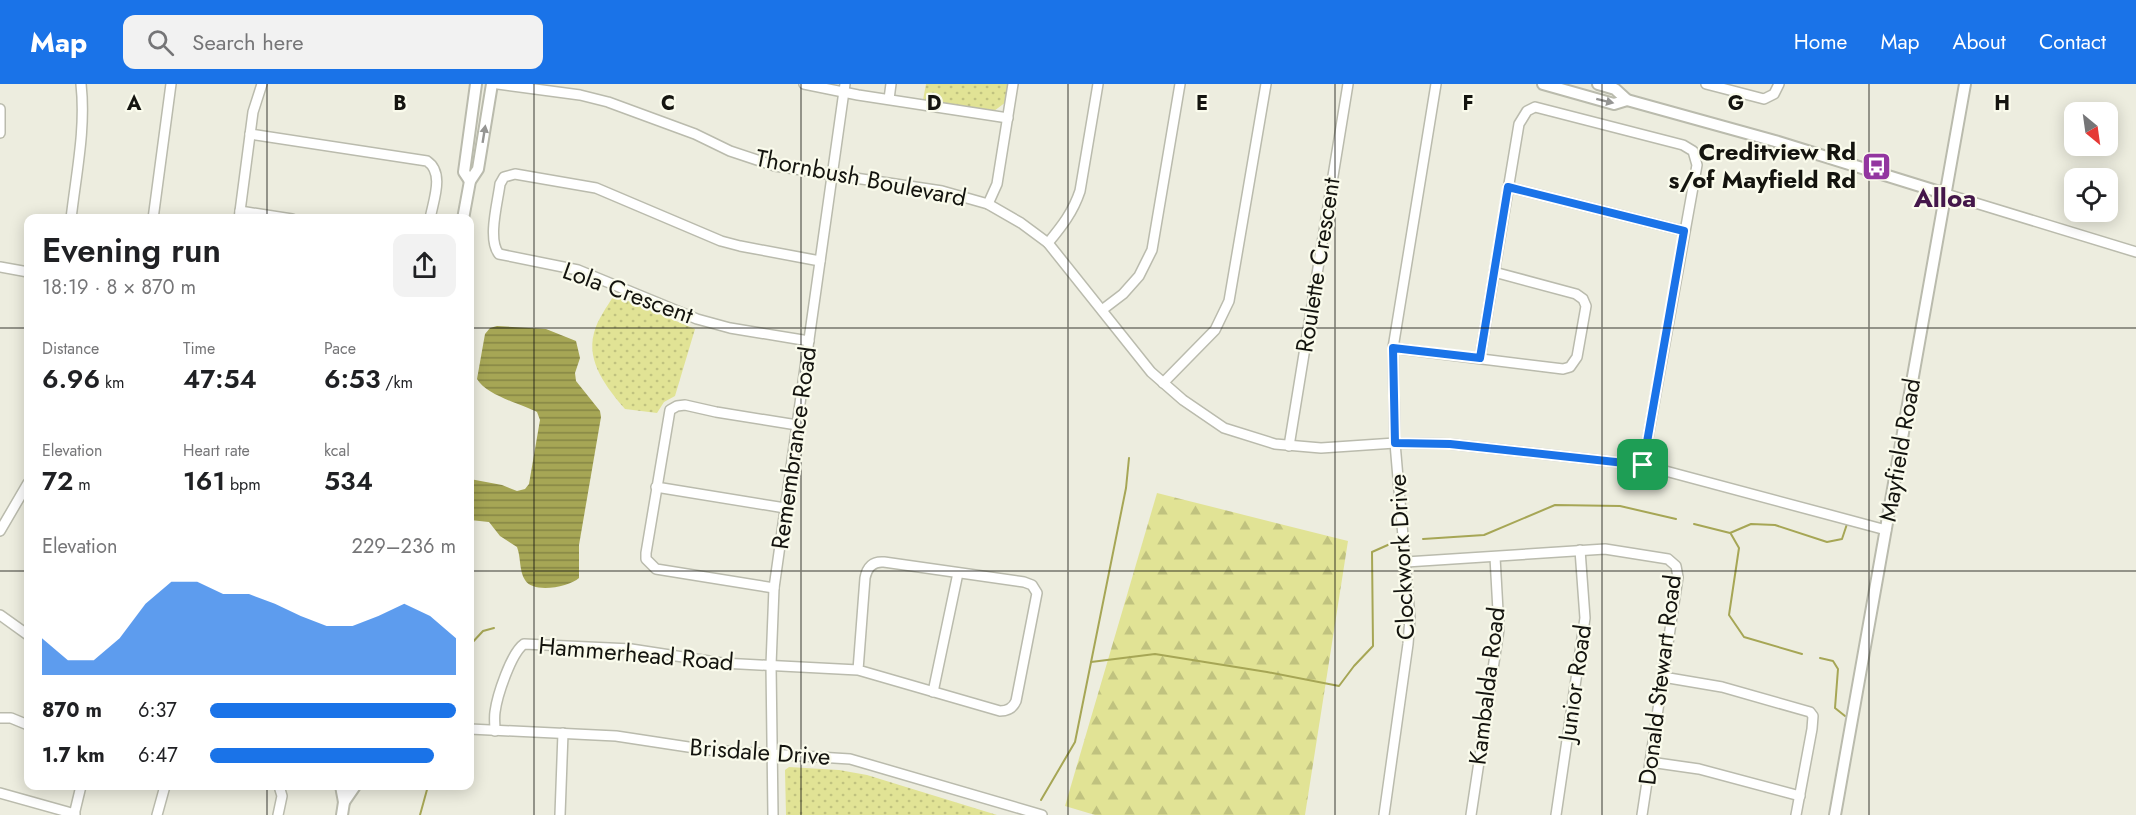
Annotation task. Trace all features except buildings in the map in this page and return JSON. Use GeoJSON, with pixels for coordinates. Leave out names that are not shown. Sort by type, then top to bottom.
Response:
{"type":"FeatureCollection","features":[{"type":"Feature","properties":{"kind":"main road"},"geometry":{"type":"LineString","coordinates":[[470,181],[464,172],[477,84]]}},
{"type":"Feature","properties":{"kind":"main road"},"geometry":{"type":"LineString","coordinates":[[464,214],[470,181],[478,170],[492,84]]}},
{"type":"Feature","properties":{"kind":"main road"},"geometry":{"type":"LineString","coordinates":[[1543,84],[1614,104],[1627,100]]}},
{"type":"Feature","properties":{"kind":"main road"},"geometry":{"type":"LineString","coordinates":[[1598,84],[1615,89],[1627,100],[1775,141],[1946,194]]}},
{"type":"Feature","properties":{"kind":"main road","name":"Mayfield Road"},"geometry":{"type":"LineString","coordinates":[[1835,815],[1965,84]]}},
{"type":"Feature","properties":{"kind":"main road"},"geometry":{"type":"LineString","coordinates":[[342,790],[344,802],[342,815]]}},
{"type":"Feature","properties":{"kind":"main road"},"geometry":{"type":"LineString","coordinates":[[344,802],[352,790]]}},
{"type":"Feature","properties":{"kind":"street"},"geometry":{"type":"LineString","coordinates":[[71,214],[82,136],[81,84]]}},
{"type":"Feature","properties":{"kind":"street"},"geometry":{"type":"LineString","coordinates":[[154,214],[171,84]]}},
{"type":"Feature","properties":{"kind":"street"},"geometry":{"type":"LineString","coordinates":[[239,214],[249,134],[255,102],[262,84]]}},
{"type":"Feature","properties":{"kind":"street","name":"Thornbush Boulevard"},"geometry":{"type":"LineString","coordinates":[[498,84],[580,95],[648,116],[730,151],[775,166],[942,191],[988,204],[1021,223],[1048,243],[1151,372],[1183,400],[1224,428],[1288,446],[1321,448],[1395,443],[1450,444],[1643,465],[1886,530]]}},
{"type":"Feature","properties":{"kind":"street"},"geometry":{"type":"LineString","coordinates":[[804,84],[844,88],[889,99],[1008,118]]}},
{"type":"Feature","properties":{"kind":"street"},"geometry":{"type":"LineString","coordinates":[[889,99],[891,84]]}},
{"type":"Feature","properties":{"kind":"street"},"geometry":{"type":"LineString","coordinates":[[988,204],[996,184],[1013,84]]}},
{"type":"Feature","properties":{"kind":"street"},"geometry":{"type":"LineString","coordinates":[[1048,243],[1065,223],[1080,191],[1098,84]]}},
{"type":"Feature","properties":{"kind":"street"},"geometry":{"type":"LineString","coordinates":[[1102,310],[1123,294],[1140,276],[1152,250],[1180,84]]}},
{"type":"Feature","properties":{"kind":"street"},"geometry":{"type":"LineString","coordinates":[[1163,383],[1215,330],[1229,301],[1266,84]]}},
{"type":"Feature","properties":{"kind":"street","name":"Roulette Crescent"},"geometry":{"type":"LineString","coordinates":[[1288,446],[1348,84]]}},
{"type":"Feature","properties":{"kind":"street","name":"Clockwork Drive"},"geometry":{"type":"LineString","coordinates":[[1384,815],[1410,618],[1395,443],[1393,348],[1436,84]]}},
{"type":"Feature","properties":{"kind":"street"},"geometry":{"type":"LineString","coordinates":[[1706,84],[1764,99],[1774,94],[1779,84]]}},
{"type":"Feature","properties":{"kind":"street","name":"Remembrance Road"},"geometry":{"type":"LineString","coordinates":[[773,815],[771,665],[774,588],[844,88]]}},
{"type":"Feature","properties":{"kind":"street"},"geometry":{"type":"LineString","coordinates":[[1480,358],[1519,124],[1527,111],[1535,108],[1683,144],[1693,151],[1697,165],[1643,465]]}},
{"type":"Feature","properties":{"kind":"street"},"geometry":{"type":"LineString","coordinates":[[0,109],[0,133]]}},
{"type":"Feature","properties":{"kind":"street"},"geometry":{"type":"LineString","coordinates":[[249,134],[427,161],[433,165],[437,174],[431,214]]}},
{"type":"Feature","properties":{"kind":"street","name":"Lola Crescent"},"geometry":{"type":"LineString","coordinates":[[809,341],[730,328],[708,322],[677,312],[578,270],[499,254],[492,240],[500,183],[504,177],[515,174],[596,188],[721,241],[820,261]]}},
{"type":"Feature","properties":{"kind":"street"},"geometry":{"type":"LineString","coordinates":[[1508,187],[1684,231]]}},
{"type":"Feature","properties":{"kind":"street"},"geometry":{"type":"LineString","coordinates":[[1946,194],[2136,252]]}},
{"type":"Feature","properties":{"kind":"street"},"geometry":{"type":"LineString","coordinates":[[0,267],[24,271]]}},
{"type":"Feature","properties":{"kind":"street"},"geometry":{"type":"LineString","coordinates":[[1393,348],[1563,369],[1570,367],[1577,357],[1586,306],[1583,299],[1576,294],[1494,272]]}},
{"type":"Feature","properties":{"kind":"street"},"geometry":{"type":"LineString","coordinates":[[774,588],[656,569],[646,559],[646,553],[669,410],[685,405],[797,425]]}},
{"type":"Feature","properties":{"kind":"street"},"geometry":{"type":"LineString","coordinates":[[656,487],[785,508]]}},
{"type":"Feature","properties":{"kind":"street"},"geometry":{"type":"LineString","coordinates":[[0,531],[24,490]]}},
{"type":"Feature","properties":{"kind":"street","name":"Donald Stewart Road"},"geometry":{"type":"LineString","coordinates":[[1406,562],[1605,549],[1657,556],[1668,559],[1676,566],[1678,577],[1642,815]]}},
{"type":"Feature","properties":{"kind":"street","name":"Junior Road"},"geometry":{"type":"LineString","coordinates":[[1556,815],[1585,618],[1580,550]]}},
{"type":"Feature","properties":{"kind":"street","name":"Kambalda Road"},"geometry":{"type":"LineString","coordinates":[[1471,815],[1499,629],[1495,557]]}},
{"type":"Feature","properties":{"kind":"street"},"geometry":{"type":"LineString","coordinates":[[771,665],[858,670],[1000,711],[1010,708],[1016,701],[1037,597],[1035,589],[1024,582],[878,562],[870,566],[865,578],[858,670]]}},
{"type":"Feature","properties":{"kind":"street"},"geometry":{"type":"LineString","coordinates":[[933,692],[958,573]]}},
{"type":"Feature","properties":{"kind":"street"},"geometry":{"type":"LineString","coordinates":[[0,615],[24,633]]}},
{"type":"Feature","properties":{"kind":"street","name":"Hammerhead Road"},"geometry":{"type":"LineString","coordinates":[[495,731],[498,697],[516,652],[524,644],[631,649],[722,663],[771,665]]}},
{"type":"Feature","properties":{"kind":"street"},"geometry":{"type":"LineString","coordinates":[[1663,677],[1722,687],[1810,712],[1813,716],[1812,729],[1796,815]]}},
{"type":"Feature","properties":{"kind":"street"},"geometry":{"type":"LineString","coordinates":[[0,718],[11,718],[24,723]]}},
{"type":"Feature","properties":{"kind":"street","name":"Brisdale Drive"},"geometry":{"type":"LineString","coordinates":[[474,729],[616,736],[708,750],[850,759],[1042,815]]}},
{"type":"Feature","properties":{"kind":"street"},"geometry":{"type":"LineString","coordinates":[[560,815],[563,733]]}},
{"type":"Feature","properties":{"kind":"street"},"geometry":{"type":"LineString","coordinates":[[1650,762],[1699,769],[1800,796]]}},
{"type":"Feature","properties":{"kind":"street"},"geometry":{"type":"LineString","coordinates":[[0,793],[74,814],[80,790]]}},
{"type":"Feature","properties":{"kind":"street"},"geometry":{"type":"LineString","coordinates":[[157,815],[164,790]]}},
{"type":"Feature","properties":{"kind":"street"},"geometry":{"type":"LineString","coordinates":[[278,815],[282,796],[280,790]]}},
{"type":"Feature","properties":{"kind":"green space"},"geometry":{"type":"Polygon","coordinates":[[[926,84],[1009,84],[1006,102],[994,111],[923,100],[926,84]]]}},
{"type":"Feature","properties":{"kind":"green space"},"geometry":{"type":"Polygon","coordinates":[[[614,295],[695,329],[675,396],[664,402],[657,413],[625,409],[605,383],[596,364],[592,344],[595,328],[614,295]]]}},
{"type":"Feature","properties":{"kind":"green space"},"geometry":{"type":"Polygon","coordinates":[[[1157,493],[1348,541],[1305,815],[1095,815],[1065,806],[1157,493]]]}},
{"type":"Feature","properties":{"kind":"green space"},"geometry":{"type":"Polygon","coordinates":[[[789,767],[839,770],[867,775],[997,815],[786,815],[785,770],[789,767]]]}},
{"type":"Feature","properties":{"kind":"shaded area"},"geometry":{"type":"Polygon","coordinates":[[[497,326],[546,329],[576,341],[580,358],[575,373],[576,381],[600,411],[601,417],[579,545],[579,578],[567,584],[543,588],[529,584],[522,572],[517,547],[500,536],[489,522],[474,520],[474,480],[502,485],[517,491],[525,489],[529,484],[540,420],[537,412],[488,390],[477,379],[485,334],[490,328],[497,326]]]}},
{"type":"Feature","properties":{"kind":"waterway"},"geometry":{"type":"LineString","coordinates":[[1041,800],[1075,742],[1126,488],[1129,458]]}},
{"type":"Feature","properties":{"kind":"waterway"},"geometry":{"type":"LineString","coordinates":[[1423,539],[1484,535],[1555,505],[1620,506],[1676,519]]}},
{"type":"Feature","properties":{"kind":"waterway"},"geometry":{"type":"LineString","coordinates":[[1694,524],[1730,533],[1751,524],[1775,525],[1827,542],[1842,539],[1847,524]]}},
{"type":"Feature","properties":{"kind":"waterway"},"geometry":{"type":"LineString","coordinates":[[1731,534],[1739,548],[1729,615],[1744,637],[1802,654]]}},
{"type":"Feature","properties":{"kind":"waterway"},"geometry":{"type":"LineString","coordinates":[[1091,662],[1155,654],[1339,686],[1373,646],[1372,552],[1390,544]]}},
{"type":"Feature","properties":{"kind":"waterway"},"geometry":{"type":"LineString","coordinates":[[474,641],[483,631],[494,628]]}},
{"type":"Feature","properties":{"kind":"waterway"},"geometry":{"type":"LineString","coordinates":[[1820,658],[1833,661],[1838,669],[1835,708],[1845,716]]}},
{"type":"Feature","properties":{"kind":"waterway"},"geometry":{"type":"LineString","coordinates":[[420,815],[427,790]]}},
{"type":"Feature","properties":{"kind":"place","name":"Creditview Rd s/of Mayfield Rd"},"geometry":{"type":"Point","coordinates":[1877,166]}},
{"type":"Feature","properties":{"kind":"district","name":"Alloa"},"geometry":{"type":"Point","coordinates":[1945,198]}},
{"type":"Feature","properties":{"kind":"route"},"geometry":{"type":"LineString","coordinates":[[1508,187],[1684,231],[1643,465],[1450,444],[1395,443],[1393,348],[1480,358],[1508,187]]}}]}
